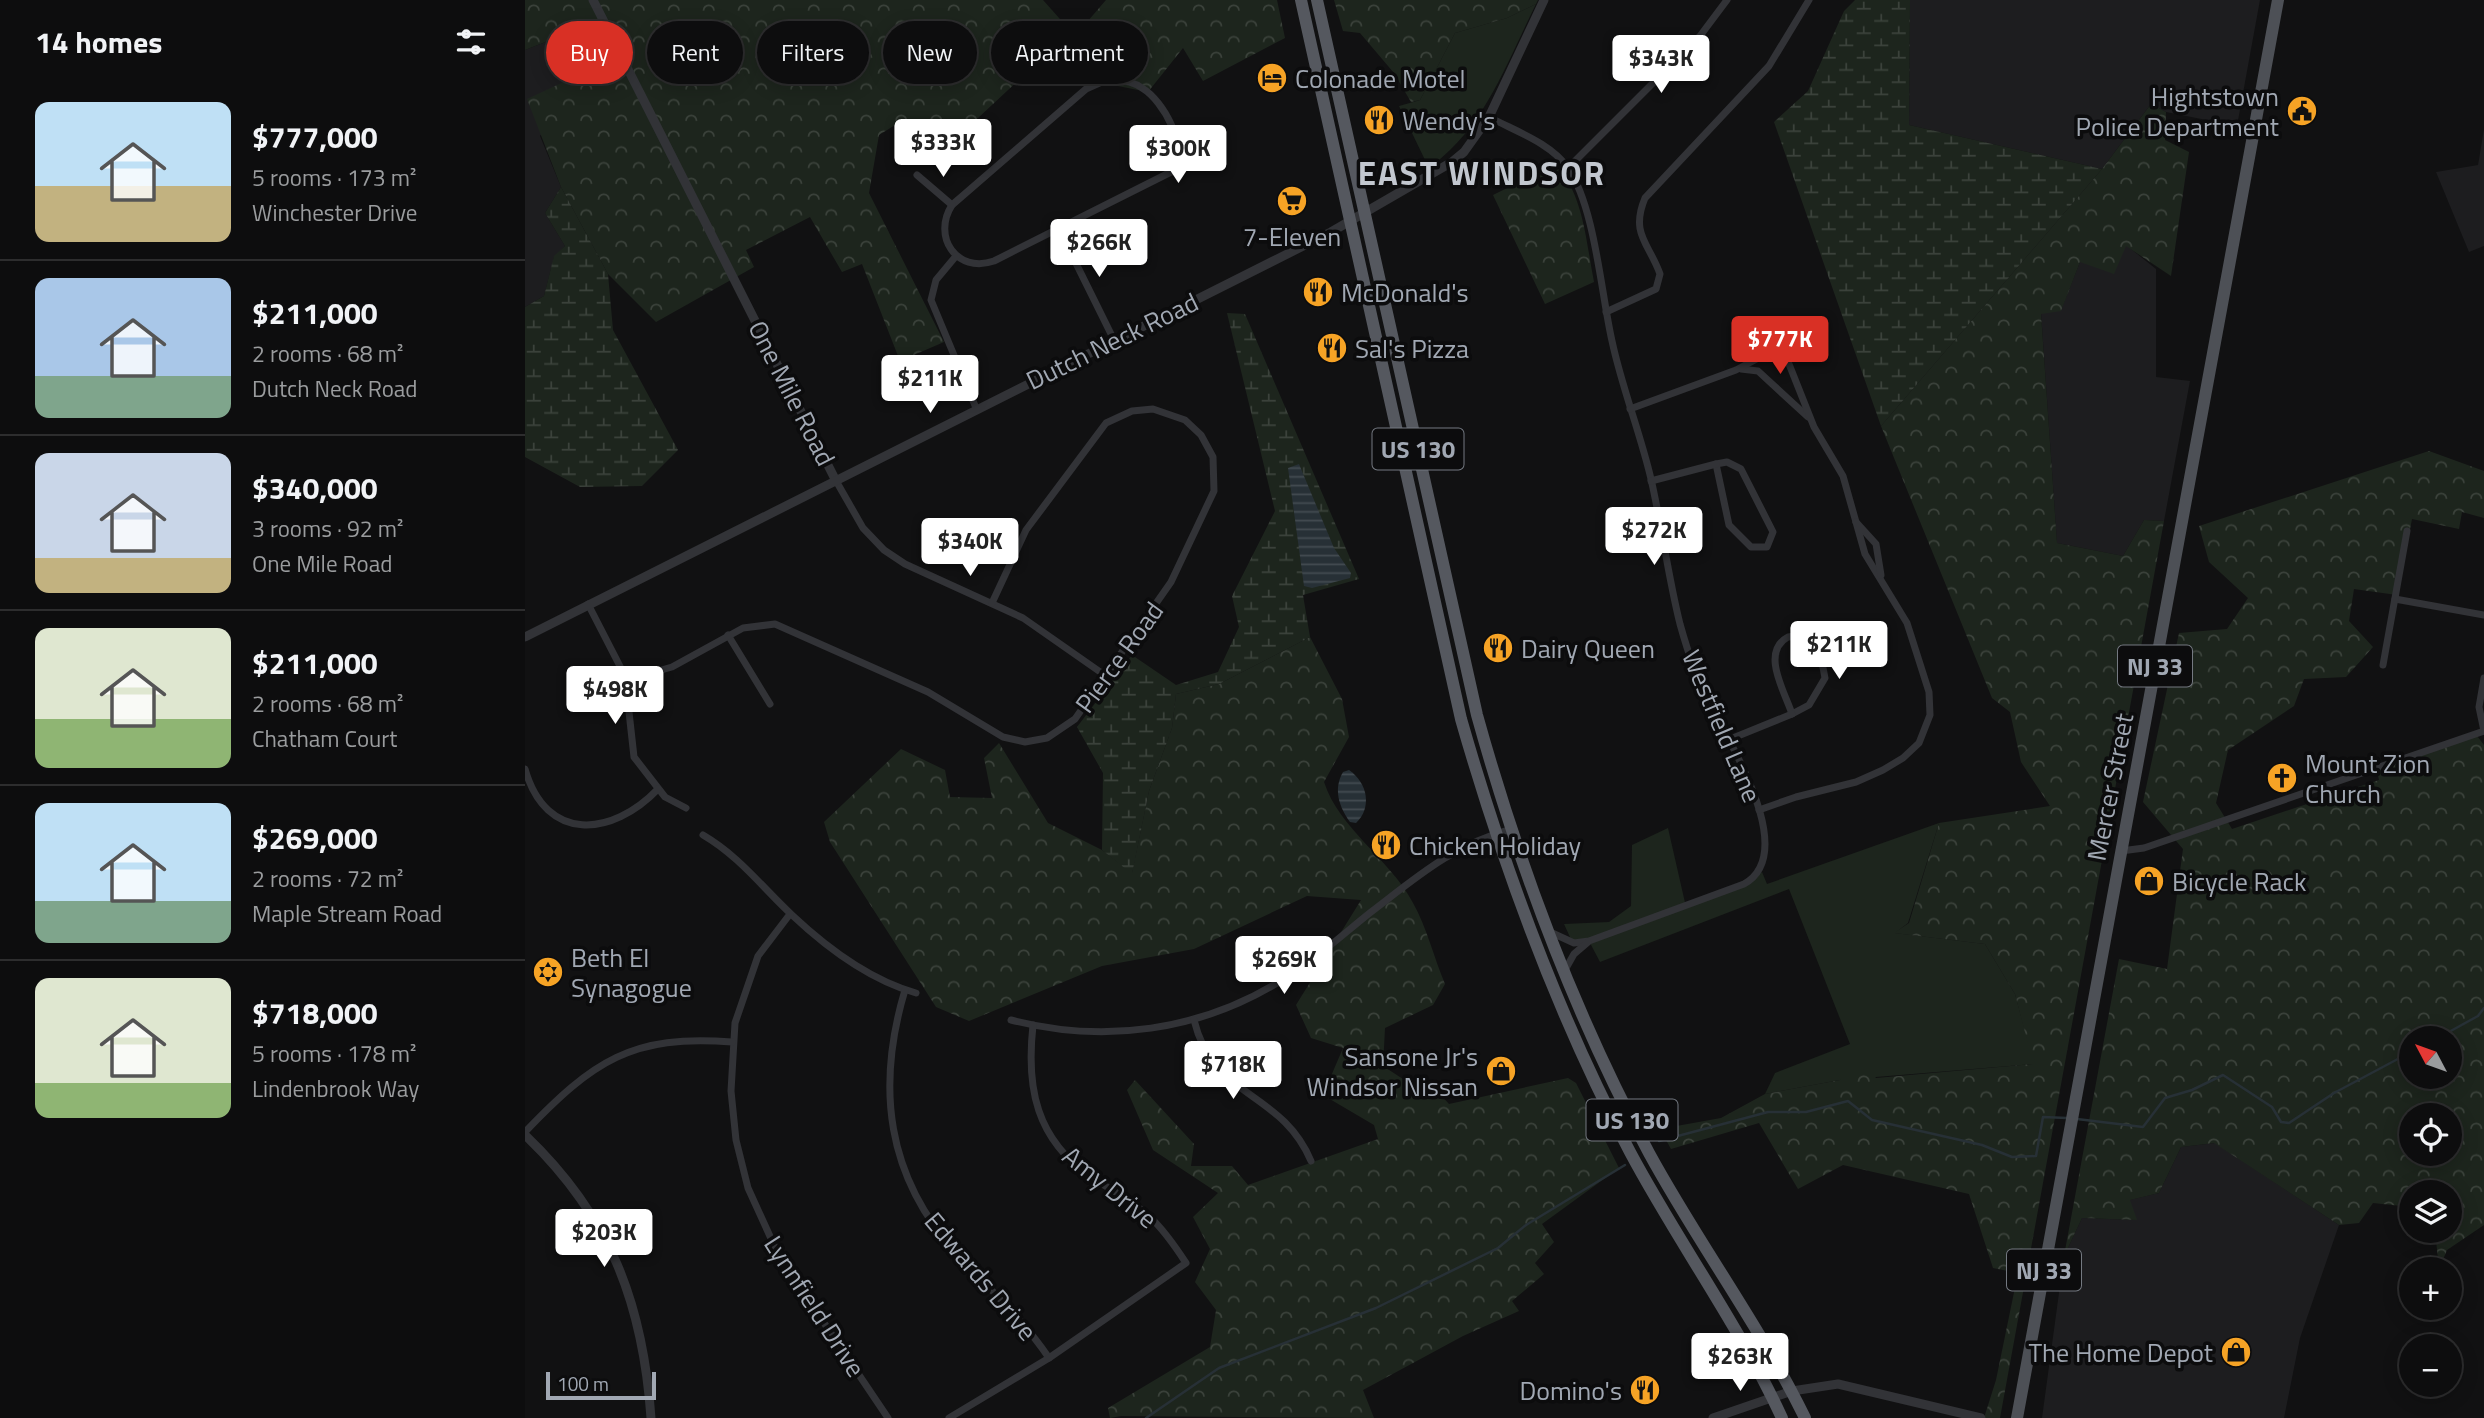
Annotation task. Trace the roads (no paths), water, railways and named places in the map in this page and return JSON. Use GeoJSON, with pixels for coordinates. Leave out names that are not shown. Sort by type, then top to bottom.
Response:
{"type":"FeatureCollection","features":[{"type":"Feature","properties":{"kind":"highway","name":"US 130"},"geometry":{"type":"LineString","coordinates":[[1301,0],[1461,719],[1496,833],[1547,978],[1586,1063],[1663,1211],[1745,1346],[1782,1418]]}},
{"type":"Feature","properties":{"kind":"highway","name":"US 130"},"geometry":{"type":"LineString","coordinates":[[1317,0],[1478,719],[1512,829],[1564,972],[1601,1057],[1683,1213],[1805,1418]]}},
{"type":"Feature","properties":{"kind":"main road","name":"Mercer Street"},"geometry":{"type":"LineString","coordinates":[[2018,1418],[2278,0]]}},
{"type":"Feature","properties":{"kind":"street","name":"One Mile Road"},"geometry":{"type":"LineString","coordinates":[[593,0],[835,479],[863,528],[884,551],[905,564],[1038,626],[1106,676]]}},
{"type":"Feature","properties":{"kind":"street","name":"Dutch Neck Road"},"geometry":{"type":"LineString","coordinates":[[525,637],[1350,221],[1452,162],[1475,139],[1489,117],[1544,0]]}},
{"type":"Feature","properties":{"kind":"street"},"geometry":{"type":"LineString","coordinates":[[1569,168],[1700,36],[1727,0]]}},
{"type":"Feature","properties":{"kind":"street"},"geometry":{"type":"LineString","coordinates":[[1606,312],[1656,289],[1660,274],[1643,243],[1639,226],[1645,198],[1769,66],[1809,0]]}},
{"type":"Feature","properties":{"kind":"street"},"geometry":{"type":"LineString","coordinates":[[1115,80],[1144,88],[1160,106],[1179,146],[1177,165],[1166,176],[1059,229],[988,263],[969,263],[956,256],[944,235],[945,218],[952,205],[1086,89],[1115,80]]}},
{"type":"Feature","properties":{"kind":"street","name":"Westfield Lane"},"geometry":{"type":"LineString","coordinates":[[1489,117],[1547,148],[1569,168],[1582,197],[1606,312],[1651,481],[1687,648],[1706,697],[1759,810],[1765,855],[1761,869],[1750,880],[1589,941],[1574,943],[1562,940],[1548,931]]}},
{"type":"Feature","properties":{"kind":"street"},"geometry":{"type":"LineString","coordinates":[[917,175],[952,205]]}},
{"type":"Feature","properties":{"kind":"street"},"geometry":{"type":"LineString","coordinates":[[1059,229],[1114,340]]}},
{"type":"Feature","properties":{"kind":"street"},"geometry":{"type":"LineString","coordinates":[[956,256],[936,281],[931,300],[976,408]]}},
{"type":"Feature","properties":{"kind":"street"},"geometry":{"type":"LineString","coordinates":[[1630,409],[1736,370],[1770,354],[1787,359],[1814,427]]}},
{"type":"Feature","properties":{"kind":"street"},"geometry":{"type":"LineString","coordinates":[[1736,370],[1759,371],[1795,403],[1814,427],[1843,476],[1865,554],[1907,623],[1929,692],[1930,715],[1924,734],[1903,758],[1869,777],[1759,810]]}},
{"type":"Feature","properties":{"kind":"street","name":"Pierce Road"},"geometry":{"type":"LineString","coordinates":[[626,680],[672,667],[728,635],[757,624],[785,627],[928,692],[994,733],[1014,741],[1037,741],[1059,733],[1075,719],[1161,601],[1211,502],[1216,480],[1213,457],[1201,435],[1185,420],[1164,411],[1143,409],[1123,413],[1098,430],[1026,530],[992,603]]}},
{"type":"Feature","properties":{"kind":"street"},"geometry":{"type":"LineString","coordinates":[[1651,481],[1716,464],[1732,462],[1741,469],[1773,533],[1767,547],[1751,547],[1730,525],[1716,464]]}},
{"type":"Feature","properties":{"kind":"street"},"geometry":{"type":"LineString","coordinates":[[1854,520],[1875,544],[1884,582]]}},
{"type":"Feature","properties":{"kind":"street"},"geometry":{"type":"LineString","coordinates":[[2383,665],[2407,531]]}},
{"type":"Feature","properties":{"kind":"street"},"geometry":{"type":"LineString","coordinates":[[1431,585],[1448,583]]}},
{"type":"Feature","properties":{"kind":"street"},"geometry":{"type":"LineString","coordinates":[[2395,599],[2484,615]]}},
{"type":"Feature","properties":{"kind":"street"},"geometry":{"type":"LineString","coordinates":[[589,604],[623,668],[633,757],[658,789],[674,804],[686,808]]}},
{"type":"Feature","properties":{"kind":"street"},"geometry":{"type":"LineString","coordinates":[[728,635],[770,704]]}},
{"type":"Feature","properties":{"kind":"street"},"geometry":{"type":"LineString","coordinates":[[1728,740],[1792,715],[1809,705],[1825,678],[1817,649],[1806,639],[1794,636],[1782,640],[1774,656],[1792,715]]}},
{"type":"Feature","properties":{"kind":"street"},"geometry":{"type":"LineString","coordinates":[[2121,851],[2144,848],[2484,731],[2479,706],[2484,678]]}},
{"type":"Feature","properties":{"kind":"street"},"geometry":{"type":"LineString","coordinates":[[525,769],[534,792],[549,811],[569,822],[585,825],[596,826],[627,817],[658,789]]}},
{"type":"Feature","properties":{"kind":"street"},"geometry":{"type":"LineString","coordinates":[[1011,1020],[1066,1031],[1114,1031],[1161,1027],[1194,1020],[1243,1002],[1285,979],[1433,863],[1461,847],[1512,829]]}},
{"type":"Feature","properties":{"kind":"street"},"geometry":{"type":"LineString","coordinates":[[703,835],[732,854],[790,914],[844,957],[905,990],[916,993]]}},
{"type":"Feature","properties":{"kind":"street","name":"Lynnfield Drive"},"geometry":{"type":"LineString","coordinates":[[790,914],[766,944],[750,972],[732,1042],[731,1091],[735,1136],[760,1219],[792,1277],[831,1329],[888,1418]]}},
{"type":"Feature","properties":{"kind":"street","name":"Westfield Lane"},"geometry":{"type":"LineString","coordinates":[[1564,972],[1574,954],[1589,941]]}},
{"type":"Feature","properties":{"kind":"street","name":"Edwards Drive"},"geometry":{"type":"LineString","coordinates":[[905,990],[890,1045],[888,1082],[893,1129],[903,1168],[920,1202],[949,1245],[1005,1301],[1049,1358]]}},
{"type":"Feature","properties":{"kind":"street"},"geometry":{"type":"LineString","coordinates":[[1194,1020],[1202,1047],[1217,1069],[1238,1088],[1284,1119],[1302,1141],[1311,1161]]}},
{"type":"Feature","properties":{"kind":"street","name":"Amy Drive"},"geometry":{"type":"LineString","coordinates":[[1033,1026],[1031,1082],[1037,1107],[1048,1131],[1079,1168],[1147,1214],[1171,1239],[1186,1263],[1049,1358]]}},
{"type":"Feature","properties":{"kind":"street"},"geometry":{"type":"LineString","coordinates":[[651,1418],[642,1336],[615,1258],[582,1198],[525,1133],[571,1085],[627,1052],[680,1040],[732,1042]]}},
{"type":"Feature","properties":{"kind":"street"},"geometry":{"type":"LineString","coordinates":[[1586,1063],[1601,1057]]}},
{"type":"Feature","properties":{"kind":"street"},"geometry":{"type":"LineString","coordinates":[[949,1418],[1049,1358]]}},
{"type":"Feature","properties":{"kind":"street"},"geometry":{"type":"LineString","coordinates":[[1713,1418],[1791,1391],[1827,1384],[1849,1385],[1980,1418]]}},
{"type":"Feature","properties":{"kind":"waterway"},"geometry":{"type":"LineString","coordinates":[[2460,1026],[2478,1016],[2484,1008]]}},
{"type":"Feature","properties":{"kind":"waterway"},"geometry":{"type":"LineString","coordinates":[[2077,1119],[2143,1127],[2165,1098],[2192,1090],[2223,1075],[2272,1107],[2281,1122],[2289,1123],[2334,1093],[2399,1058]]}},
{"type":"Feature","properties":{"kind":"waterway"},"geometry":{"type":"LineString","coordinates":[[1659,1141],[1768,1112],[1806,1112],[1848,1101],[1872,1120],[1982,1145],[2012,1157],[2036,1156],[2043,1117],[2067,1118]]}},
{"type":"Feature","properties":{"kind":"waterway"},"geometry":{"type":"LineString","coordinates":[[1146,1418],[1219,1368],[1376,1308],[1498,1248],[1526,1225],[1625,1165]]}},
{"type":"Feature","properties":{"kind":"place","name":"Colonade Motel"},"geometry":{"type":"Point","coordinates":[1272,78]}},
{"type":"Feature","properties":{"kind":"place","name":"Hightstown Police Department"},"geometry":{"type":"Point","coordinates":[2302,111]}},
{"type":"Feature","properties":{"kind":"place","name":"Wendy's"},"geometry":{"type":"Point","coordinates":[1379,120]}},
{"type":"Feature","properties":{"kind":"place","name":"7-Eleven"},"geometry":{"type":"Point","coordinates":[1292,201]}},
{"type":"Feature","properties":{"kind":"place","name":"McDonald's"},"geometry":{"type":"Point","coordinates":[1318,292]}},
{"type":"Feature","properties":{"kind":"place","name":"Sal's Pizza"},"geometry":{"type":"Point","coordinates":[1332,348]}},
{"type":"Feature","properties":{"kind":"place","name":"Dairy Queen"},"geometry":{"type":"Point","coordinates":[1498,648]}},
{"type":"Feature","properties":{"kind":"place","name":"Mount Zion Church"},"geometry":{"type":"Point","coordinates":[2282,778]}},
{"type":"Feature","properties":{"kind":"place","name":"Chicken Holiday"},"geometry":{"type":"Point","coordinates":[1386,845]}},
{"type":"Feature","properties":{"kind":"place","name":"Bicycle Rack"},"geometry":{"type":"Point","coordinates":[2149,881]}},
{"type":"Feature","properties":{"kind":"place","name":"Beth El Synagogue"},"geometry":{"type":"Point","coordinates":[548,972]}},
{"type":"Feature","properties":{"kind":"place","name":"Sansone Jr's Windsor Nissan"},"geometry":{"type":"Point","coordinates":[1501,1071]}},
{"type":"Feature","properties":{"kind":"place","name":"The Home Depot"},"geometry":{"type":"Point","coordinates":[2236,1352]}},
{"type":"Feature","properties":{"kind":"place","name":"Domino's"},"geometry":{"type":"Point","coordinates":[1645,1390]}},
{"type":"Feature","properties":{"kind":"district","name":"EAST WINDSOR"},"geometry":{"type":"Point","coordinates":[1482,173]}}]}
